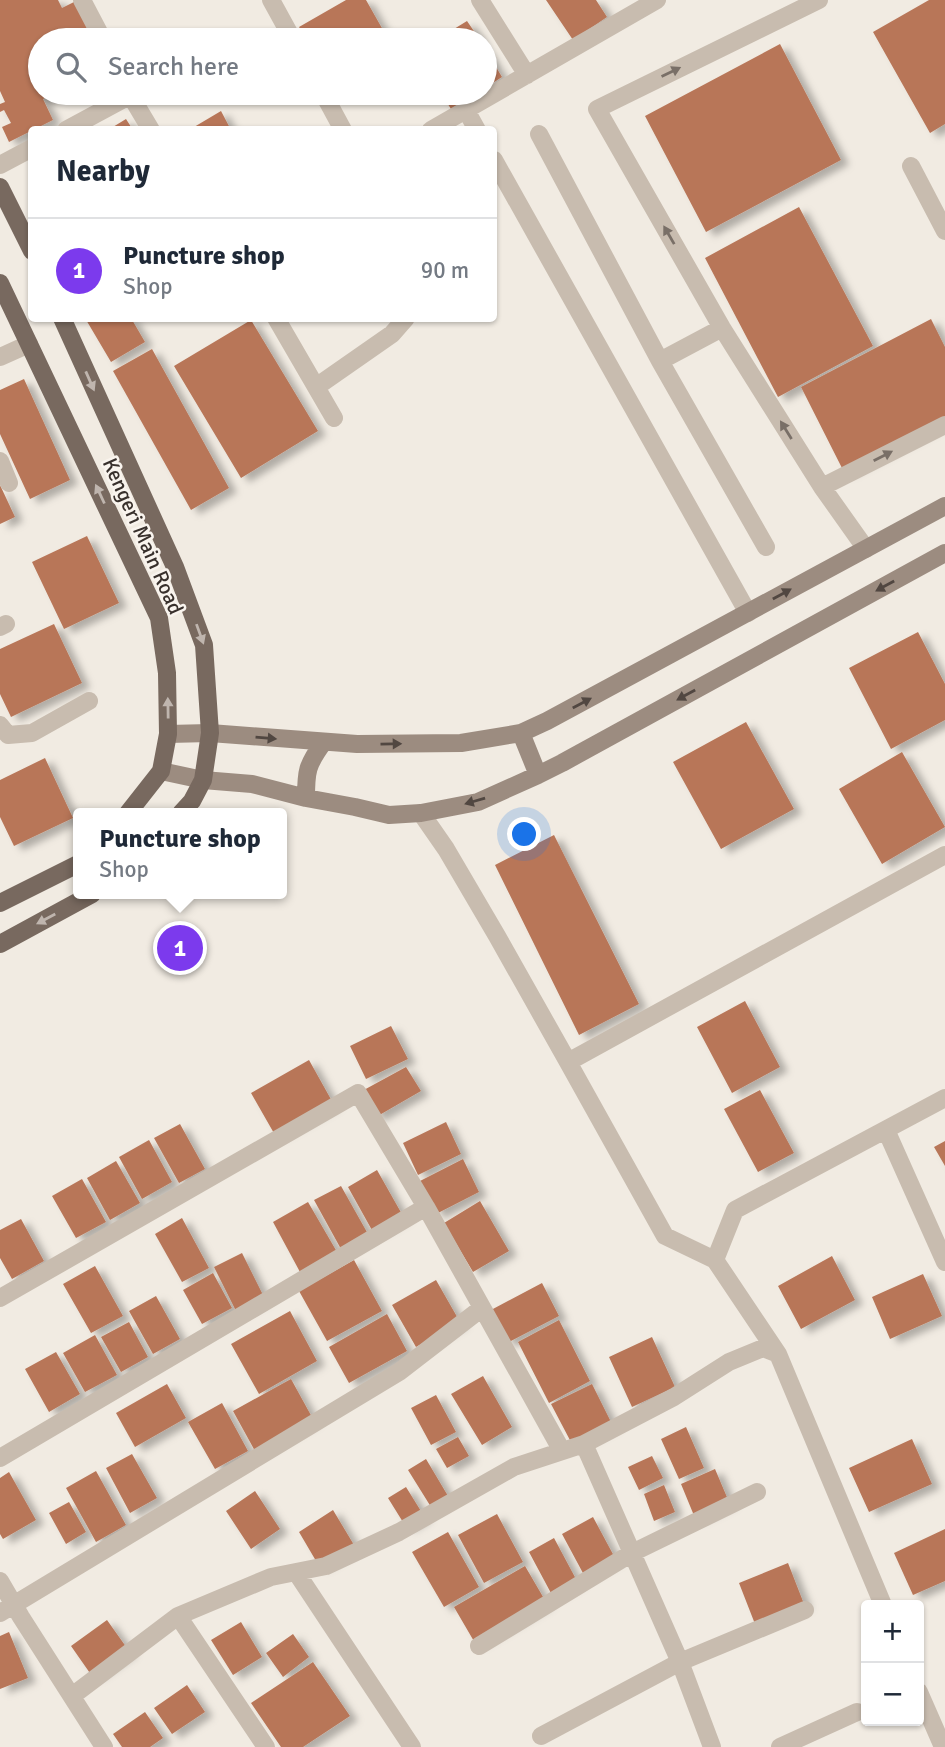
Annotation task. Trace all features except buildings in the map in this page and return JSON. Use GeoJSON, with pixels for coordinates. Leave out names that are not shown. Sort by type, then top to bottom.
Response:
{"type":"FeatureCollection","features":[{"type":"Feature","properties":{"kind":"main road"},"geometry":{"type":"LineString","coordinates":[[0,187],[28,243]]}},
{"type":"Feature","properties":{"kind":"main road","name":"Kengeri Main Road"},"geometry":{"type":"LineString","coordinates":[[0,283],[159,618],[167,673],[168,734],[161,771],[132,808]]}},
{"type":"Feature","properties":{"kind":"main road","name":"Kengeri Main Road"},"geometry":{"type":"LineString","coordinates":[[64,322],[175,567],[204,645],[210,733],[203,780],[185,808]]}},
{"type":"Feature","properties":{"kind":"main road"},"geometry":{"type":"LineString","coordinates":[[168,734],[210,733],[373,745],[461,743],[521,733],[547,722],[945,506]]}},
{"type":"Feature","properties":{"kind":"main road"},"geometry":{"type":"LineString","coordinates":[[161,771],[203,780],[252,784],[389,815],[421,813],[478,802],[538,775],[945,553]]}},
{"type":"Feature","properties":{"kind":"main road"},"geometry":{"type":"LineString","coordinates":[[521,733],[538,775]]}},
{"type":"Feature","properties":{"kind":"main road"},"geometry":{"type":"LineString","coordinates":[[306,798],[308,767],[323,743]]}},
{"type":"Feature","properties":{"kind":"main road"},"geometry":{"type":"LineString","coordinates":[[0,903],[73,867]]}},
{"type":"Feature","properties":{"kind":"main road"},"geometry":{"type":"LineString","coordinates":[[0,944],[83,899]]}},
{"type":"Feature","properties":{"kind":"street"},"geometry":{"type":"LineString","coordinates":[[82,0],[97,28]]}},
{"type":"Feature","properties":{"kind":"street"},"geometry":{"type":"LineString","coordinates":[[271,0],[286,28]]}},
{"type":"Feature","properties":{"kind":"street"},"geometry":{"type":"LineString","coordinates":[[480,0],[527,75]]}},
{"type":"Feature","properties":{"kind":"street"},"geometry":{"type":"LineString","coordinates":[[819,0],[597,109],[722,328],[822,487],[866,549]]}},
{"type":"Feature","properties":{"kind":"street"},"geometry":{"type":"LineString","coordinates":[[497,92],[650,2]]}},
{"type":"Feature","properties":{"kind":"street"},"geometry":{"type":"LineString","coordinates":[[73,126],[110,105]]}},
{"type":"Feature","properties":{"kind":"street"},"geometry":{"type":"LineString","coordinates":[[136,105],[149,126]]}},
{"type":"Feature","properties":{"kind":"street"},"geometry":{"type":"LineString","coordinates":[[330,105],[342,126]]}},
{"type":"Feature","properties":{"kind":"street"},"geometry":{"type":"LineString","coordinates":[[438,126],[475,105]]}},
{"type":"Feature","properties":{"kind":"street"},"geometry":{"type":"LineString","coordinates":[[466,110],[475,126]]}},
{"type":"Feature","properties":{"kind":"street"},"geometry":{"type":"LineString","coordinates":[[539,134],[660,361],[766,547]]}},
{"type":"Feature","properties":{"kind":"street"},"geometry":{"type":"LineString","coordinates":[[0,164],[28,150]]}},
{"type":"Feature","properties":{"kind":"street"},"geometry":{"type":"LineString","coordinates":[[497,164],[748,613]]}},
{"type":"Feature","properties":{"kind":"street"},"geometry":{"type":"LineString","coordinates":[[911,166],[945,231]]}},
{"type":"Feature","properties":{"kind":"street"},"geometry":{"type":"LineString","coordinates":[[278,322],[334,418]]}},
{"type":"Feature","properties":{"kind":"street"},"geometry":{"type":"LineString","coordinates":[[316,387],[391,334],[402,322]]}},
{"type":"Feature","properties":{"kind":"street"},"geometry":{"type":"LineString","coordinates":[[660,361],[722,328]]}},
{"type":"Feature","properties":{"kind":"street"},"geometry":{"type":"LineString","coordinates":[[0,357],[29,344]]}},
{"type":"Feature","properties":{"kind":"street"},"geometry":{"type":"LineString","coordinates":[[822,487],[945,425]]}},
{"type":"Feature","properties":{"kind":"street"},"geometry":{"type":"LineString","coordinates":[[0,461],[9,483]]}},
{"type":"Feature","properties":{"kind":"street"},"geometry":{"type":"LineString","coordinates":[[0,726],[8,735],[32,733],[89,701]]}},
{"type":"Feature","properties":{"kind":"street"},"geometry":{"type":"LineString","coordinates":[[421,813],[446,849],[665,1236],[715,1260],[778,1354],[881,1600]]}},
{"type":"Feature","properties":{"kind":"street"},"geometry":{"type":"LineString","coordinates":[[568,1062],[945,855]]}},
{"type":"Feature","properties":{"kind":"street"},"geometry":{"type":"LineString","coordinates":[[0,1298],[359,1093],[562,1451]]}},
{"type":"Feature","properties":{"kind":"street"},"geometry":{"type":"LineString","coordinates":[[715,1260],[735,1210],[945,1098]]}},
{"type":"Feature","properties":{"kind":"street"},"geometry":{"type":"LineString","coordinates":[[886,1129],[945,1262]]}},
{"type":"Feature","properties":{"kind":"street"},"geometry":{"type":"LineString","coordinates":[[0,1458],[426,1207]]}},
{"type":"Feature","properties":{"kind":"street"},"geometry":{"type":"LineString","coordinates":[[7,1609],[399,1372],[482,1308]]}},
{"type":"Feature","properties":{"kind":"street"},"geometry":{"type":"LineString","coordinates":[[72,1696],[178,1616],[271,1577],[326,1566],[399,1532],[514,1467],[584,1444],[674,1397],[729,1362],[763,1348],[778,1354]]}},
{"type":"Feature","properties":{"kind":"street"},"geometry":{"type":"LineString","coordinates":[[584,1444],[680,1662],[712,1747]]}},
{"type":"Feature","properties":{"kind":"street"},"geometry":{"type":"LineString","coordinates":[[479,1646],[632,1553],[757,1492]]}},
{"type":"Feature","properties":{"kind":"street"},"geometry":{"type":"LineString","coordinates":[[296,1572],[412,1747]]}},
{"type":"Feature","properties":{"kind":"street"},"geometry":{"type":"LineString","coordinates":[[0,1581],[7,1609],[72,1696],[104,1747]]}},
{"type":"Feature","properties":{"kind":"street"},"geometry":{"type":"LineString","coordinates":[[541,1736],[680,1662],[805,1610]]}},
{"type":"Feature","properties":{"kind":"street"},"geometry":{"type":"LineString","coordinates":[[178,1616],[267,1747]]}},
{"type":"Feature","properties":{"kind":"street"},"geometry":{"type":"LineString","coordinates":[[924,1703],[943,1747]]}},
{"type":"Feature","properties":{"kind":"street"},"geometry":{"type":"LineString","coordinates":[[780,1747],[857,1712]]}},
{"type":"Feature","properties":{"kind":"place","name":"Puncture shop"},"geometry":{"type":"Point","coordinates":[180,948]}}]}
